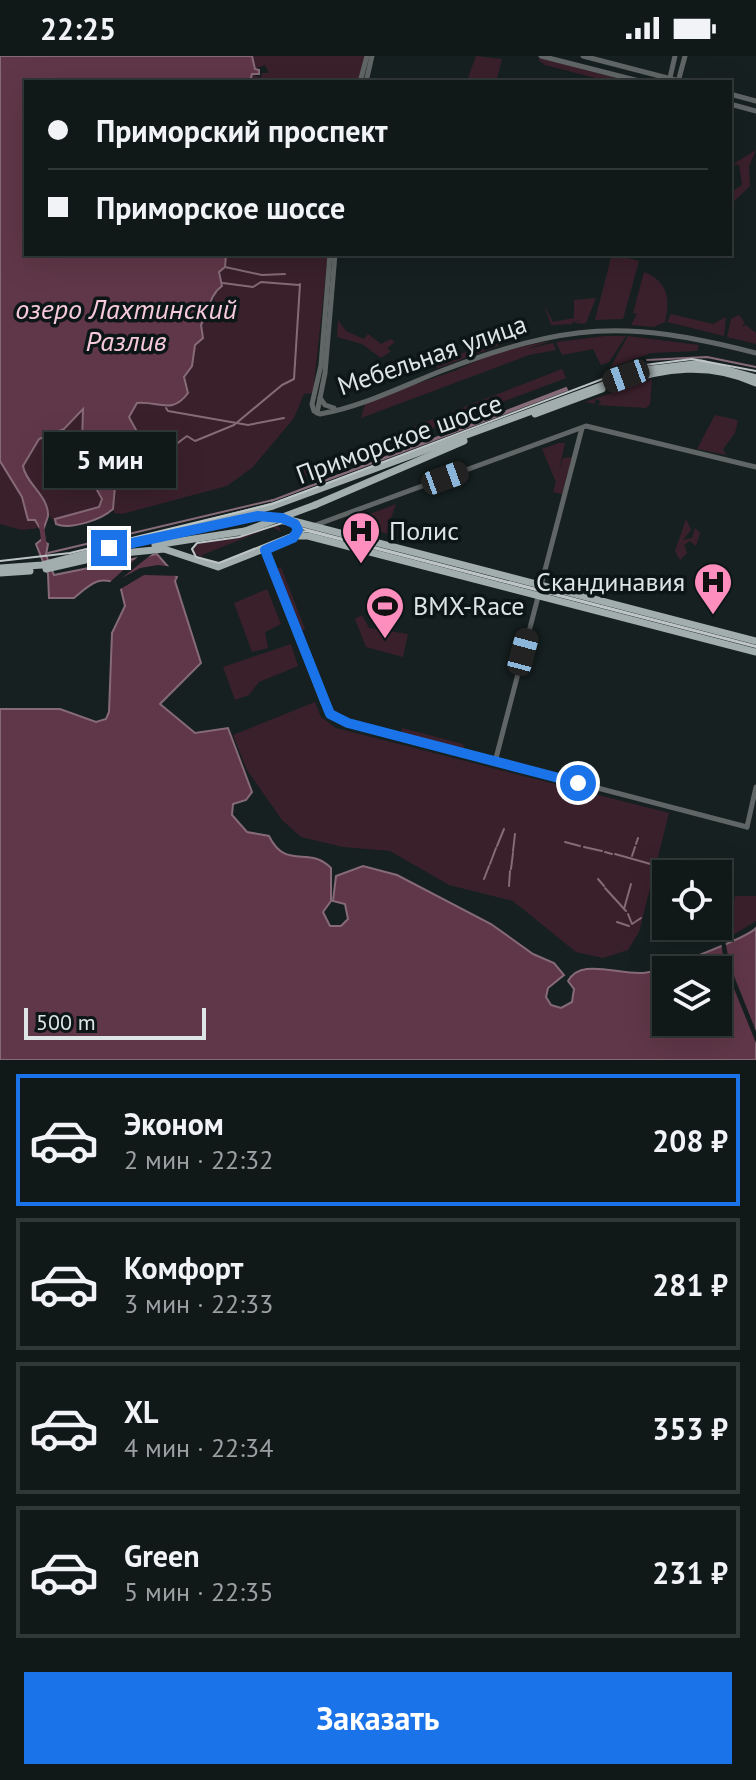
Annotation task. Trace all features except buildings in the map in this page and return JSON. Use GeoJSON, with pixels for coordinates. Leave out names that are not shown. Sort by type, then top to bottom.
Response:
{"type":"FeatureCollection","features":[{"type":"Feature","properties":{"kind":"main road","name":"Приморское шоссе"},"geometry":{"type":"LineString","coordinates":[[53,564],[285,502],[644,370],[702,363],[756,380]]}},
{"type":"Feature","properties":{"kind":"main road","name":"Приморское шоссе"},"geometry":{"type":"LineString","coordinates":[[114,554],[245,531],[315,505],[460,442],[641,376],[668,370],[705,369],[756,380]]}},
{"type":"Feature","properties":{"kind":"main road"},"geometry":{"type":"LineString","coordinates":[[193,527],[258,516],[282,518],[756,641]]}},
{"type":"Feature","properties":{"kind":"main road"},"geometry":{"type":"LineString","coordinates":[[282,518],[298,527],[293,538]]}},
{"type":"Feature","properties":{"kind":"main road"},"geometry":{"type":"LineString","coordinates":[[0,571],[164,549],[214,567],[293,538],[308,536],[756,652]]}},
{"type":"Feature","properties":{"kind":"street"},"geometry":{"type":"LineString","coordinates":[[364,80],[370,56]]}},
{"type":"Feature","properties":{"kind":"street"},"geometry":{"type":"LineString","coordinates":[[541,56],[635,80]]}},
{"type":"Feature","properties":{"kind":"street"},"geometry":{"type":"LineString","coordinates":[[583,56],[669,80],[675,56]]}},
{"type":"Feature","properties":{"kind":"street"},"geometry":{"type":"LineString","coordinates":[[680,80],[685,56]]}},
{"type":"Feature","properties":{"kind":"street"},"geometry":{"type":"LineString","coordinates":[[732,95],[756,101]]}},
{"type":"Feature","properties":{"kind":"street"},"geometry":{"type":"LineString","coordinates":[[732,105],[756,111]]}},
{"type":"Feature","properties":{"kind":"street"},"geometry":{"type":"LineString","coordinates":[[315,410],[320,398],[332,256]]}},
{"type":"Feature","properties":{"kind":"street"},"geometry":{"type":"LineString","coordinates":[[315,410],[332,256]]}},
{"type":"Feature","properties":{"kind":"street","name":"Мебельная улица"},"geometry":{"type":"LineString","coordinates":[[320,398],[325,405],[334,408],[508,343],[579,329],[664,329],[756,352]]}},
{"type":"Feature","properties":{"kind":"street","name":"Мебельная улица"},"geometry":{"type":"LineString","coordinates":[[315,410],[336,410],[509,346],[573,332],[613,329],[664,332],[756,352]]}},
{"type":"Feature","properties":{"kind":"street"},"geometry":{"type":"LineString","coordinates":[[313,526],[582,427],[608,429],[756,467]]}},
{"type":"Feature","properties":{"kind":"street"},"geometry":{"type":"LineString","coordinates":[[495,762],[582,427]]}},
{"type":"Feature","properties":{"kind":"street"},"geometry":{"type":"LineString","coordinates":[[336,532],[333,522],[342,516]]}},
{"type":"Feature","properties":{"kind":"street"},"geometry":{"type":"LineString","coordinates":[[265,550],[330,714],[348,723],[747,827]]}},
{"type":"Feature","properties":{"kind":"street"},"geometry":{"type":"LineString","coordinates":[[747,827],[756,787]]}},
{"type":"Feature","properties":{"kind":"street"},"geometry":{"type":"LineString","coordinates":[[747,827],[756,799]]}},
{"type":"Feature","properties":{"kind":"shaded area"},"geometry":{"type":"Polygon","coordinates":[[[252,56],[365,56],[359,80],[250,80],[252,74],[261,78],[262,73],[269,73],[265,65],[255,69],[252,56]]]}},
{"type":"Feature","properties":{"kind":"shaded area"},"geometry":{"type":"Polygon","coordinates":[[[476,56],[502,59],[497,80],[467,80],[476,56]]]}},
{"type":"Feature","properties":{"kind":"shaded area"},"geometry":{"type":"Polygon","coordinates":[[[541,58],[627,80],[603,80],[545,65],[538,60],[541,58]]]}},
{"type":"Feature","properties":{"kind":"shaded area"},"geometry":{"type":"Polygon","coordinates":[[[756,150],[749,166],[750,186],[732,203],[732,192],[742,185],[739,165],[733,164],[756,150]]]}},
{"type":"Feature","properties":{"kind":"shaded area"},"geometry":{"type":"Polygon","coordinates":[[[224,256],[328,256],[313,393],[304,394],[294,418],[253,467],[227,486],[122,514],[114,513],[112,459],[121,456],[136,440],[136,428],[129,417],[139,402],[162,405],[183,400],[189,391],[184,378],[203,335],[201,325],[210,314],[224,256]]]}},
{"type":"Feature","properties":{"kind":"shaded area"},"geometry":{"type":"Polygon","coordinates":[[[611,256],[639,261],[623,319],[595,320],[611,256]]]}},
{"type":"Feature","properties":{"kind":"shaded area"},"geometry":{"type":"Polygon","coordinates":[[[644,272],[658,280],[667,298],[665,322],[654,327],[631,325],[637,314],[633,313],[644,272]]]}},
{"type":"Feature","properties":{"kind":"shaded area"},"geometry":{"type":"Polygon","coordinates":[[[596,298],[586,323],[579,324],[577,317],[578,324],[572,321],[573,324],[551,325],[544,305],[553,322],[574,318],[574,300],[596,298]]]}},
{"type":"Feature","properties":{"kind":"shaded area"},"geometry":{"type":"Polygon","coordinates":[[[671,314],[713,324],[726,317],[724,336],[667,322],[671,314]]]}},
{"type":"Feature","properties":{"kind":"shaded area"},"geometry":{"type":"Polygon","coordinates":[[[739,315],[745,323],[741,327],[746,325],[756,333],[756,344],[727,337],[731,319],[739,315]]]}},
{"type":"Feature","properties":{"kind":"shaded area"},"geometry":{"type":"Polygon","coordinates":[[[338,320],[346,331],[364,339],[368,334],[381,344],[391,339],[395,342],[387,348],[391,351],[381,358],[362,344],[337,337],[338,320]]]}},
{"type":"Feature","properties":{"kind":"shaded area"},"geometry":{"type":"Polygon","coordinates":[[[513,334],[514,340],[438,368],[434,364],[513,334]]]}},
{"type":"Feature","properties":{"kind":"shaded area"},"geometry":{"type":"Polygon","coordinates":[[[626,336],[609,362],[601,365],[593,349],[562,355],[556,342],[626,336]]]}},
{"type":"Feature","properties":{"kind":"shaded area"},"geometry":{"type":"Polygon","coordinates":[[[628,336],[699,345],[697,351],[651,353],[610,368],[628,336]]]}},
{"type":"Feature","properties":{"kind":"shaded area"},"geometry":{"type":"Polygon","coordinates":[[[553,340],[527,349],[553,343],[556,350],[529,355],[361,418],[366,401],[454,371],[497,352],[553,340]]]}},
{"type":"Feature","properties":{"kind":"shaded area"},"geometry":{"type":"Polygon","coordinates":[[[562,369],[566,378],[300,478],[297,462],[300,471],[562,369]]]}},
{"type":"Feature","properties":{"kind":"shaded area"},"geometry":{"type":"Polygon","coordinates":[[[652,379],[650,404],[646,408],[598,405],[601,401],[595,399],[595,404],[585,402],[652,379]]]}},
{"type":"Feature","properties":{"kind":"shaded area"},"geometry":{"type":"Polygon","coordinates":[[[82,409],[96,445],[99,465],[94,482],[102,499],[100,507],[55,519],[56,524],[23,466],[39,439],[64,429],[82,409]]]}},
{"type":"Feature","properties":{"kind":"shaded area"},"geometry":{"type":"Polygon","coordinates":[[[715,415],[738,420],[735,433],[723,449],[726,455],[697,449],[715,415]]]}},
{"type":"Feature","properties":{"kind":"shaded area"},"geometry":{"type":"Polygon","coordinates":[[[565,443],[559,470],[563,458],[572,457],[562,494],[553,492],[556,482],[542,449],[565,443]]]}},
{"type":"Feature","properties":{"kind":"shaded area"},"geometry":{"type":"Polygon","coordinates":[[[0,461],[22,497],[28,520],[35,520],[40,528],[21,530],[0,524],[0,461]]]}},
{"type":"Feature","properties":{"kind":"shaded area"},"geometry":{"type":"Polygon","coordinates":[[[396,504],[387,529],[389,534],[346,523],[396,504]]]}},
{"type":"Feature","properties":{"kind":"shaded area"},"geometry":{"type":"Polygon","coordinates":[[[686,519],[691,530],[683,540],[692,538],[695,528],[700,533],[696,546],[690,541],[684,545],[687,553],[680,560],[675,551],[686,519]]]}},
{"type":"Feature","properties":{"kind":"shaded area"},"geometry":{"type":"Polygon","coordinates":[[[274,525],[281,532],[272,527],[202,555],[203,558],[192,552],[197,544],[239,537],[274,525]]]}},
{"type":"Feature","properties":{"kind":"shaded area"},"geometry":{"type":"Polygon","coordinates":[[[281,567],[305,629],[299,632],[276,569],[281,567]]]}},
{"type":"Feature","properties":{"kind":"shaded area"},"geometry":{"type":"Polygon","coordinates":[[[267,589],[281,624],[265,632],[268,648],[252,652],[234,603],[267,589]]]}},
{"type":"Feature","properties":{"kind":"shaded area","name":"BMX-Race"},"geometry":{"type":"Polygon","coordinates":[[[362,615],[369,628],[408,634],[403,657],[366,647],[355,619],[362,615]]]}},
{"type":"Feature","properties":{"kind":"shaded area"},"geometry":{"type":"Polygon","coordinates":[[[291,644],[298,666],[259,682],[249,695],[235,700],[223,667],[291,644]]]}},
{"type":"Feature","properties":{"kind":"shaded area"},"geometry":{"type":"Polygon","coordinates":[[[315,702],[321,717],[336,728],[669,813],[657,860],[652,860],[652,880],[639,932],[628,950],[603,958],[576,952],[513,901],[449,885],[390,851],[343,847],[301,837],[282,820],[247,770],[233,735],[315,702]]]}},
{"type":"Feature","properties":{"kind":"shaded area"},"geometry":{"type":"Polygon","coordinates":[[[402,728],[463,744],[465,751],[401,735],[402,728]]]}},
{"type":"Feature","properties":{"kind":"shaded area"},"geometry":{"type":"Polygon","coordinates":[[[735,896],[756,896],[756,921],[732,936],[735,896]]]}},
{"type":"Feature","properties":{"kind":"water","name":"озеро Лахтинский Разлив"},"geometry":{"type":"Polygon","coordinates":[[[0,56],[252,56],[259,74],[252,74],[250,80],[24,80],[24,256],[226,256],[225,267],[219,272],[222,286],[212,299],[201,325],[203,338],[195,345],[192,366],[184,377],[188,393],[171,405],[137,403],[129,417],[136,430],[135,442],[123,453],[121,460],[112,459],[119,482],[115,486],[113,509],[85,523],[56,524],[55,519],[99,507],[102,499],[92,481],[100,472],[98,460],[82,442],[83,409],[64,429],[39,439],[23,466],[28,479],[45,502],[48,516],[44,528],[40,528],[35,520],[28,520],[22,497],[0,461],[0,56]]]}},
{"type":"Feature","properties":{"kind":"water"},"geometry":{"type":"Polygon","coordinates":[[[566,388],[567,390],[271,501],[566,388]]]}},
{"type":"Feature","properties":{"kind":"water"},"geometry":{"type":"Polygon","coordinates":[[[41,540],[48,544],[46,555],[54,575],[157,554],[177,577],[175,581],[201,663],[160,704],[195,733],[228,728],[252,792],[246,800],[233,804],[232,815],[247,832],[269,836],[283,853],[314,858],[331,868],[331,901],[323,912],[330,926],[341,926],[348,919],[345,904],[333,901],[336,876],[363,866],[397,875],[491,924],[533,954],[554,963],[564,975],[548,988],[546,997],[551,1005],[561,1008],[572,1002],[574,989],[568,981],[578,971],[652,971],[652,1036],[732,1036],[732,956],[696,956],[756,928],[756,1060],[0,1060],[0,709],[60,709],[96,722],[106,719],[109,712],[112,633],[125,606],[120,585],[106,581],[95,582],[74,598],[49,598],[48,574],[36,544],[41,540]]]}},
{"type":"Feature","properties":{"kind":"pier"},"geometry":{"type":"Polygon","coordinates":[[[157,550],[122,578],[140,568],[158,565],[174,567],[181,576],[144,575],[117,591],[116,585],[109,583],[141,554],[157,550]]]}},
{"type":"Feature","properties":{"kind":"pier"},"geometry":{"type":"Polygon","coordinates":[[[725,940],[728,956],[723,956],[721,941],[725,940]]]}},
{"type":"Feature","properties":{"kind":"pier"},"geometry":{"type":"Polygon","coordinates":[[[732,971],[756,1031],[756,1043],[732,984],[732,971]]]}},
{"type":"Feature","properties":{"kind":"waterway"},"geometry":{"type":"LineString","coordinates":[[225,267],[262,275],[285,274]]}},
{"type":"Feature","properties":{"kind":"waterway"},"geometry":{"type":"LineString","coordinates":[[223,283],[253,287],[261,282],[299,285]]}},
{"type":"Feature","properties":{"kind":"waterway"},"geometry":{"type":"LineString","coordinates":[[119,482],[130,479],[187,436],[195,441],[234,425],[282,385],[294,379],[300,284]]}},
{"type":"Feature","properties":{"kind":"waterway"},"geometry":{"type":"LineString","coordinates":[[647,360],[707,357],[756,367]]}},
{"type":"Feature","properties":{"kind":"waterway"},"geometry":{"type":"LineString","coordinates":[[609,373],[625,367]]}},
{"type":"Feature","properties":{"kind":"waterway"},"geometry":{"type":"LineString","coordinates":[[166,408],[168,411],[248,425],[284,418]]}},
{"type":"Feature","properties":{"kind":"waterway"},"geometry":{"type":"LineString","coordinates":[[48,553],[273,500]]}},
{"type":"Feature","properties":{"kind":"waterway"},"geometry":{"type":"LineString","coordinates":[[41,522],[44,543]]}},
{"type":"Feature","properties":{"kind":"waterway"},"geometry":{"type":"LineString","coordinates":[[497,846],[504,829]]}},
{"type":"Feature","properties":{"kind":"waterway"},"geometry":{"type":"LineString","coordinates":[[513,851],[515,834]]}},
{"type":"Feature","properties":{"kind":"waterway"},"geometry":{"type":"LineString","coordinates":[[636,844],[638,838]]}},
{"type":"Feature","properties":{"kind":"waterway"},"geometry":{"type":"LineString","coordinates":[[565,842],[580,846]]}},
{"type":"Feature","properties":{"kind":"waterway"},"geometry":{"type":"LineString","coordinates":[[584,847],[602,851]]}},
{"type":"Feature","properties":{"kind":"waterway"},"geometry":{"type":"LineString","coordinates":[[632,856],[635,847]]}},
{"type":"Feature","properties":{"kind":"waterway"},"geometry":{"type":"LineString","coordinates":[[490,864],[496,848]]}},
{"type":"Feature","properties":{"kind":"waterway"},"geometry":{"type":"LineString","coordinates":[[605,852],[612,854]]}},
{"type":"Feature","properties":{"kind":"waterway"},"geometry":{"type":"LineString","coordinates":[[511,869],[513,853]]}},
{"type":"Feature","properties":{"kind":"waterway"},"geometry":{"type":"LineString","coordinates":[[615,854],[652,864]]}},
{"type":"Feature","properties":{"kind":"waterway"},"geometry":{"type":"LineString","coordinates":[[484,879],[489,866]]}},
{"type":"Feature","properties":{"kind":"waterway"},"geometry":{"type":"LineString","coordinates":[[509,886],[510,871]]}},
{"type":"Feature","properties":{"kind":"waterway"},"geometry":{"type":"LineString","coordinates":[[598,879],[604,886]]}},
{"type":"Feature","properties":{"kind":"waterway"},"geometry":{"type":"LineString","coordinates":[[624,909],[631,884]]}},
{"type":"Feature","properties":{"kind":"waterway"},"geometry":{"type":"LineString","coordinates":[[605,888],[626,911]]}},
{"type":"Feature","properties":{"kind":"waterway"},"geometry":{"type":"LineString","coordinates":[[628,914],[632,924],[641,918]]}},
{"type":"Feature","properties":{"kind":"waterway"},"geometry":{"type":"LineString","coordinates":[[617,922],[629,926]]}},
{"type":"Feature","properties":{"kind":"tram line"},"geometry":{"type":"LineString","coordinates":[[756,646],[282,523],[239,537],[197,543],[192,549],[196,557],[219,563],[294,533],[307,531],[756,647]]}},
{"type":"Feature","properties":{"kind":"railway"},"geometry":{"type":"LineString","coordinates":[[0,561],[70,553],[272,504],[637,366],[692,359],[756,371]]}},
{"type":"Feature","properties":{"kind":"place","name":"Полис"},"geometry":{"type":"Point","coordinates":[361,565]}},
{"type":"Feature","properties":{"kind":"place","name":"Скандинавия"},"geometry":{"type":"Point","coordinates":[713,616]}},
{"type":"Feature","properties":{"kind":"place","name":"BMX-Race"},"geometry":{"type":"Point","coordinates":[385,640]}},
{"type":"Feature","properties":{"kind":"route"},"geometry":{"type":"LineString","coordinates":[[109,548],[193,527],[258,516],[273,516],[295,524],[298,530],[293,538],[265,550],[330,714],[348,723],[578,783]]}}]}
